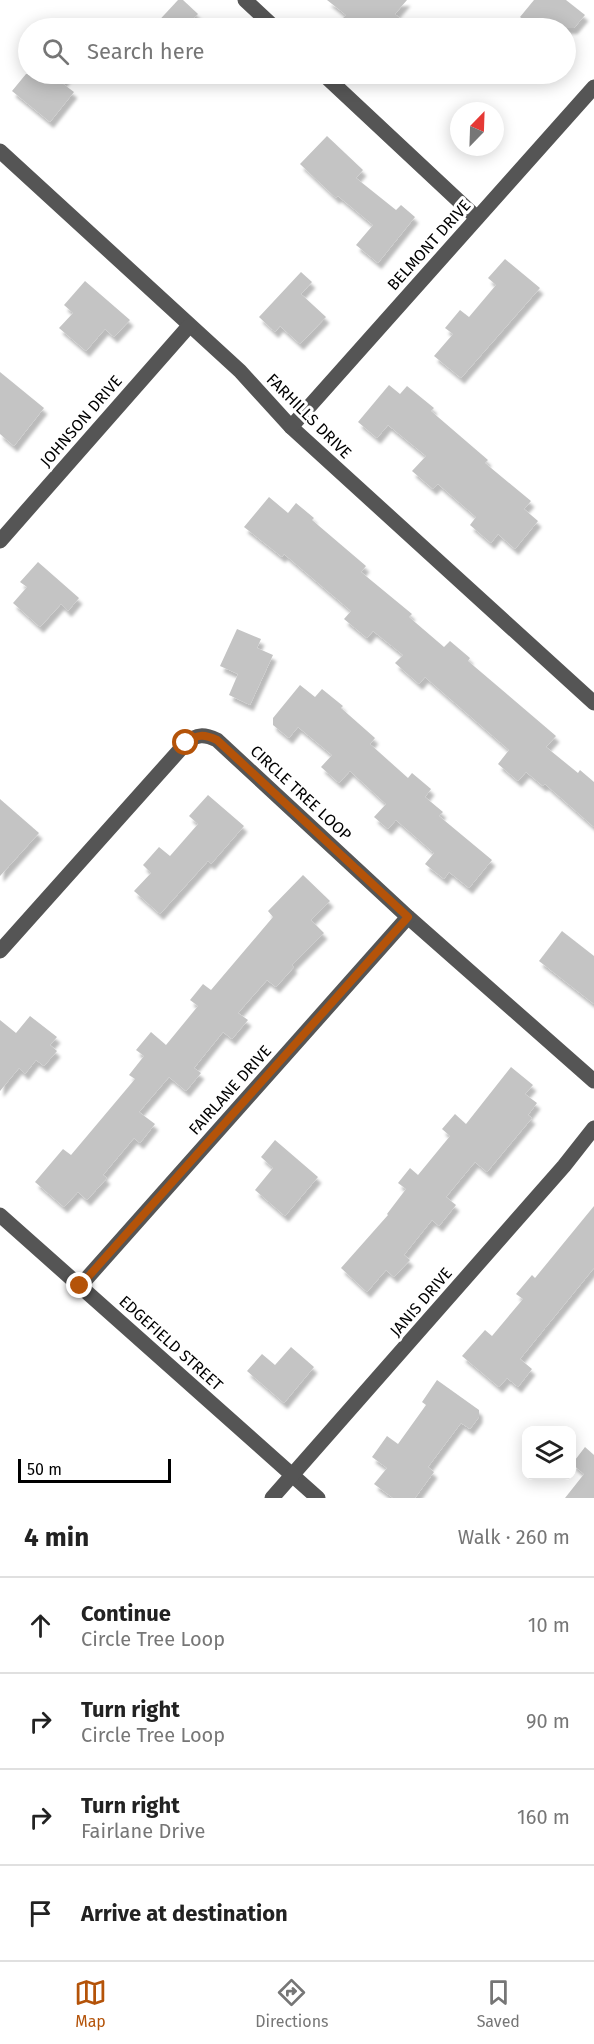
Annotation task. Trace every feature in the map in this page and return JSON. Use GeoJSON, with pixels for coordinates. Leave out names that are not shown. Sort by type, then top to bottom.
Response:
{"type":"FeatureCollection","features":[{"type":"Feature","properties":{"kind":"street"},"geometry":{"type":"LineString","coordinates":[[245,0],[264,18]]}},
{"type":"Feature","properties":{"kind":"street"},"geometry":{"type":"LineString","coordinates":[[334,84],[477,218]]}},
{"type":"Feature","properties":{"kind":"street","name":"BELMONT DRIVE"},"geometry":{"type":"LineString","coordinates":[[291,427],[594,87]]}},
{"type":"Feature","properties":{"kind":"street","name":"FARHILLS DRIVE"},"geometry":{"type":"LineString","coordinates":[[0,151],[240,371],[291,427],[594,703]]}},
{"type":"Feature","properties":{"kind":"street","name":"JOHNSON DRIVE"},"geometry":{"type":"LineString","coordinates":[[0,541],[189,326]]}},
{"type":"Feature","properties":{"kind":"street","name":"CIRCLE TREE LOOP"},"geometry":{"type":"LineString","coordinates":[[0,951],[194,736],[206,735],[217,740],[408,917],[594,1081]]}},
{"type":"Feature","properties":{"kind":"street","name":"FAIRLANE DRIVE"},"geometry":{"type":"LineString","coordinates":[[80,1286],[408,917]]}},
{"type":"Feature","properties":{"kind":"street","name":"JANIS DRIVE"},"geometry":{"type":"LineString","coordinates":[[272,1498],[564,1166],[594,1128]]}},
{"type":"Feature","properties":{"kind":"street","name":"EDGEFIELD STREET"},"geometry":{"type":"LineString","coordinates":[[0,1215],[318,1498]]}},
{"type":"Feature","properties":{"kind":"building"},"geometry":{"type":"Polygon","coordinates":[[[178,0],[183,0],[198,14],[194,18],[161,18],[178,0]]]}},
{"type":"Feature","properties":{"kind":"building"},"geometry":{"type":"Polygon","coordinates":[[[327,0],[407,0],[395,14],[400,18],[343,18],[346,15],[327,0]]]}},
{"type":"Feature","properties":{"kind":"building"},"geometry":{"type":"Polygon","coordinates":[[[534,0],[566,0],[585,15],[576,26],[576,18],[520,17],[534,0]]]}},
{"type":"Feature","properties":{"kind":"building"},"geometry":{"type":"Polygon","coordinates":[[[18,84],[63,84],[74,92],[50,122],[12,91],[18,84]]]}},
{"type":"Feature","properties":{"kind":"building"},"geometry":{"type":"Polygon","coordinates":[[[327,136],[363,170],[356,178],[396,210],[401,205],[415,217],[378,263],[356,245],[373,225],[338,196],[336,198],[300,164],[327,136]]]}},
{"type":"Feature","properties":{"kind":"building"},"geometry":{"type":"Polygon","coordinates":[[[505,259],[540,288],[461,378],[434,356],[453,334],[445,328],[460,310],[469,317],[496,285],[488,278],[505,259]]]}},
{"type":"Feature","properties":{"kind":"building"},"geometry":{"type":"Polygon","coordinates":[[[301,272],[312,282],[301,294],[326,317],[300,344],[280,326],[275,332],[259,317],[301,272]]]}},
{"type":"Feature","properties":{"kind":"building"},"geometry":{"type":"Polygon","coordinates":[[[85,281],[130,320],[114,337],[105,329],[86,351],[59,328],[73,313],[64,305],[85,281]]]}},
{"type":"Feature","properties":{"kind":"building"},"geometry":{"type":"Polygon","coordinates":[[[0,372],[44,408],[14,446],[0,434],[0,372]]]}},
{"type":"Feature","properties":{"kind":"building"},"geometry":{"type":"Polygon","coordinates":[[[389,385],[400,394],[407,386],[434,408],[431,411],[488,460],[485,463],[531,501],[524,509],[538,521],[515,549],[498,534],[491,543],[470,525],[476,517],[438,484],[433,489],[412,471],[426,456],[388,425],[377,438],[358,422],[389,385]]]}},
{"type":"Feature","properties":{"kind":"building"},"geometry":{"type":"Polygon","coordinates":[[[269,497],[288,513],[296,503],[314,518],[312,520],[366,566],[361,572],[412,614],[409,617],[444,647],[450,641],[470,658],[468,661],[556,736],[546,747],[578,773],[580,770],[594,782],[594,827],[545,784],[543,786],[526,772],[518,781],[498,764],[509,750],[425,677],[419,684],[395,663],[403,655],[373,631],[367,638],[344,619],[351,611],[284,554],[282,557],[244,527],[269,497]]]}},
{"type":"Feature","properties":{"kind":"building"},"geometry":{"type":"Polygon","coordinates":[[[38,562],[79,598],[68,611],[61,604],[40,627],[13,603],[27,587],[20,582],[38,562]]]}},
{"type":"Feature","properties":{"kind":"building"},"geometry":{"type":"Polygon","coordinates":[[[237,629],[261,639],[257,648],[273,655],[250,705],[229,695],[238,674],[220,666],[237,629]]]}},
{"type":"Feature","properties":{"kind":"building"},"geometry":{"type":"Polygon","coordinates":[[[300,685],[315,697],[322,689],[343,706],[341,708],[375,738],[370,744],[408,778],[412,773],[431,789],[425,797],[443,812],[439,816],[492,860],[469,888],[449,872],[444,879],[425,864],[434,853],[396,820],[388,829],[374,817],[386,804],[350,771],[339,783],[321,767],[332,755],[298,727],[289,738],[273,725],[273,718],[300,685]]]}},
{"type":"Feature","properties":{"kind":"building"},"geometry":{"type":"Polygon","coordinates":[[[208,795],[244,826],[211,864],[208,861],[160,914],[134,891],[151,873],[143,865],[159,847],[170,856],[198,824],[189,816],[208,795]]]}},
{"type":"Feature","properties":{"kind":"building"},"geometry":{"type":"Polygon","coordinates":[[[0,799],[39,833],[0,876],[0,799]]]}},
{"type":"Feature","properties":{"kind":"building"},"geometry":{"type":"Polygon","coordinates":[[[303,875],[330,901],[311,920],[324,933],[292,965],[294,967],[276,987],[267,980],[238,1013],[248,1020],[232,1039],[223,1032],[194,1068],[201,1073],[186,1091],[169,1077],[139,1112],[155,1124],[140,1143],[134,1138],[103,1175],[107,1178],[87,1200],[78,1192],[64,1207],[35,1182],[63,1149],[71,1155],[135,1079],[129,1075],[144,1056],[136,1050],[151,1032],[166,1045],[198,1006],[190,1000],[203,984],[211,990],[273,917],[268,911],[303,875]]]}},
{"type":"Feature","properties":{"kind":"building"},"geometry":{"type":"Polygon","coordinates":[[[562,931],[594,956],[594,1004],[539,961],[562,931]]]}},
{"type":"Feature","properties":{"kind":"building"},"geometry":{"type":"Polygon","coordinates":[[[30,1016],[57,1037],[50,1045],[57,1051],[44,1066],[36,1060],[25,1074],[19,1068],[0,1091],[0,1020],[16,1033],[30,1016]]]}},
{"type":"Feature","properties":{"kind":"building"},"geometry":{"type":"Polygon","coordinates":[[[511,1067],[533,1085],[525,1094],[537,1103],[528,1115],[532,1118],[487,1172],[475,1162],[446,1197],[456,1205],[439,1226],[432,1220],[404,1255],[410,1260],[394,1277],[386,1270],[367,1292],[341,1268],[388,1215],[406,1189],[398,1183],[410,1168],[418,1175],[450,1136],[442,1129],[455,1114],[466,1124],[511,1067]]]}},
{"type":"Feature","properties":{"kind":"building"},"geometry":{"type":"Polygon","coordinates":[[[275,1140],[318,1177],[285,1216],[255,1190],[273,1168],[261,1157],[275,1140]]]}},
{"type":"Feature","properties":{"kind":"building"},"geometry":{"type":"Polygon","coordinates":[[[594,1206],[594,1268],[520,1359],[532,1369],[518,1387],[507,1378],[499,1387],[462,1356],[485,1330],[492,1336],[523,1299],[516,1294],[532,1275],[535,1278],[594,1206]]]}},
{"type":"Feature","properties":{"kind":"building"},"geometry":{"type":"Polygon","coordinates":[[[291,1347],[314,1367],[284,1403],[247,1371],[262,1354],[275,1365],[291,1347]]]}},
{"type":"Feature","properties":{"kind":"building"},"geometry":{"type":"Polygon","coordinates":[[[437,1380],[479,1410],[479,1417],[470,1429],[461,1423],[428,1467],[434,1472],[415,1498],[393,1498],[374,1484],[387,1468],[372,1457],[387,1436],[398,1444],[426,1405],[422,1402],[437,1380]]]}},
{"type":"Feature","properties":{"kind":"building"},"geometry":{"type":"Polygon","coordinates":[[[585,1447],[594,1455],[594,1498],[565,1498],[584,1474],[576,1467],[576,1459],[585,1447]]]}},
{"type":"Feature","properties":{"kind":"route"},"geometry":{"type":"LineString","coordinates":[[80,1286],[408,917],[217,740],[206,735],[194,736],[186,743]]}}]}
